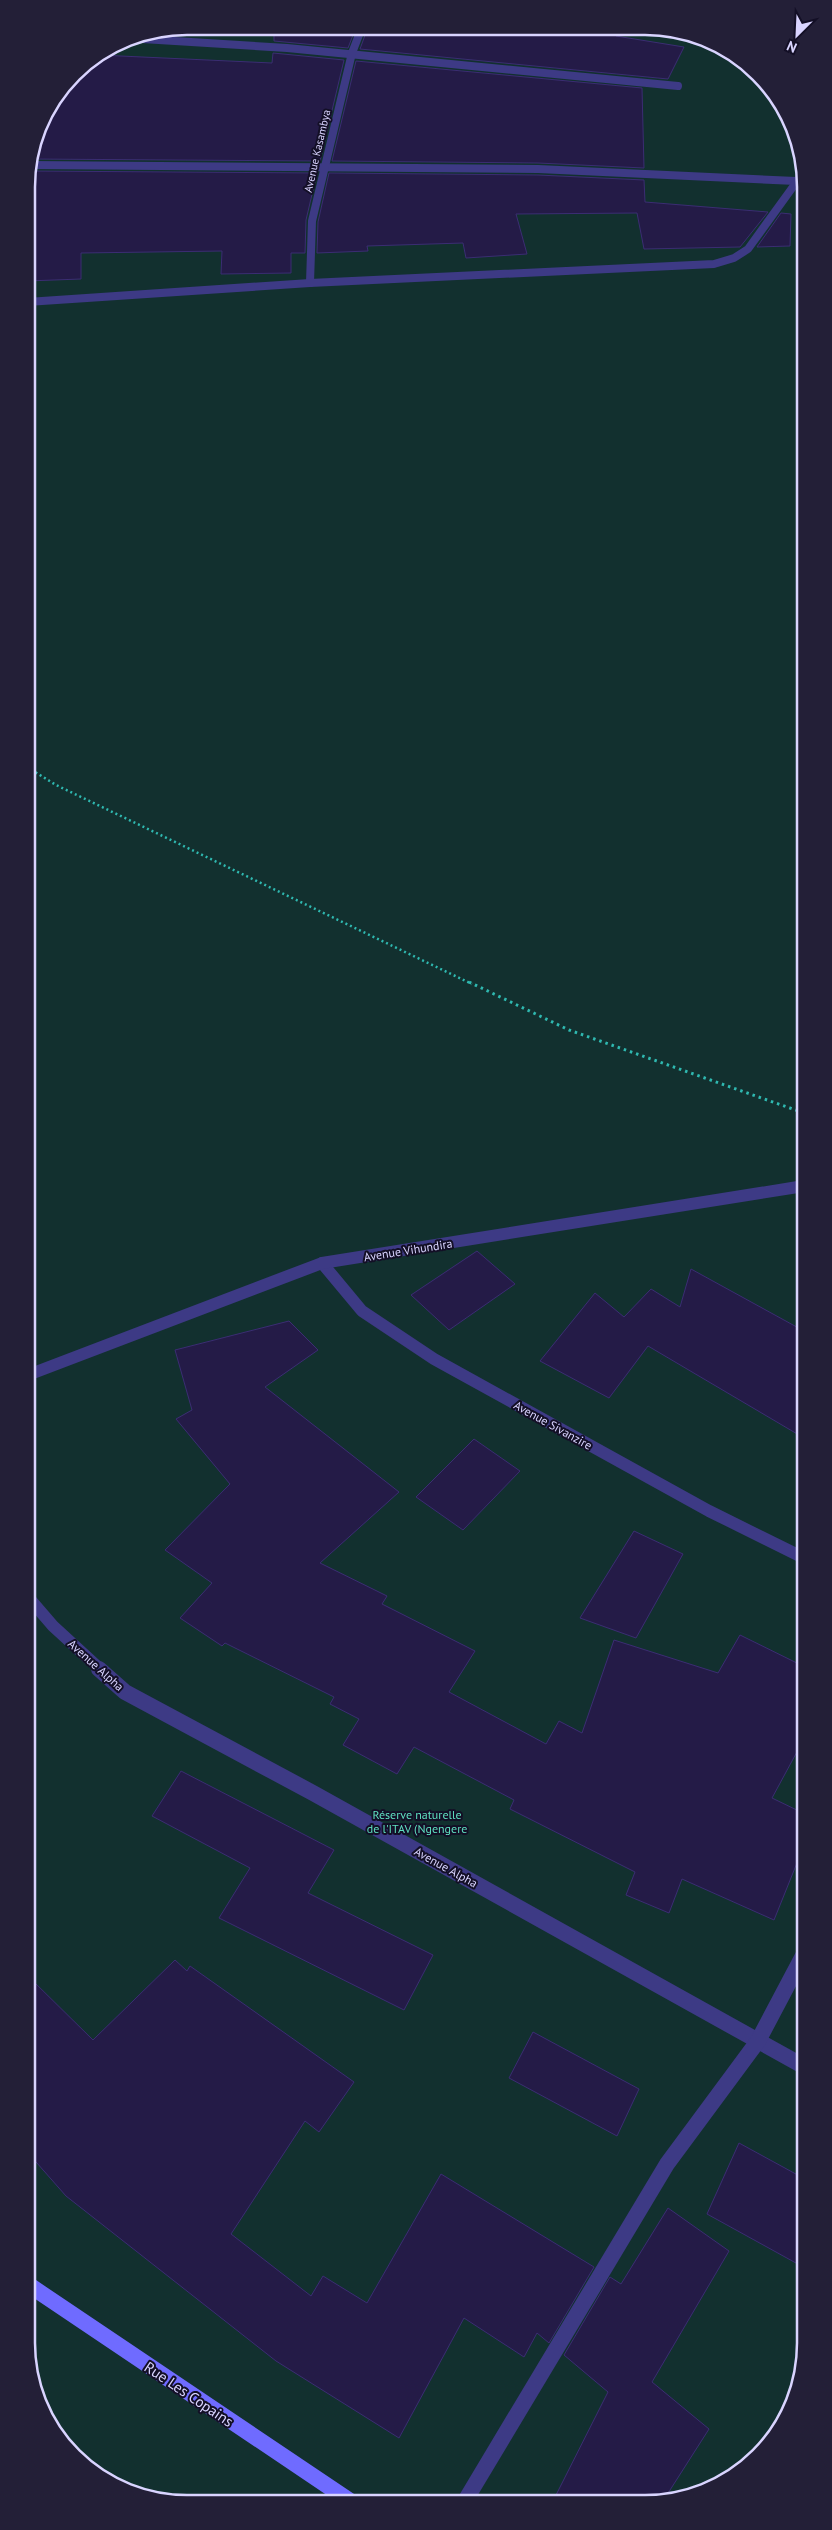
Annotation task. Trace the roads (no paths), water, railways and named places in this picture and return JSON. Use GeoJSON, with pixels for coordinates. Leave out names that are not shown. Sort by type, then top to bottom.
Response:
{"type":"FeatureCollection","features":[{"type":"Feature","properties":{"kind":"street","name":"Avenue Kasambya"},"geometry":{"type":"LineString","coordinates":[[310,283],[312,222],[352,54],[359,35]]}},
{"type":"Feature","properties":{"kind":"street"},"geometry":{"type":"LineString","coordinates":[[151,40],[352,54],[678,86]]}},
{"type":"Feature","properties":{"kind":"street"},"geometry":{"type":"LineString","coordinates":[[37,165],[538,169],[796,181]]}},
{"type":"Feature","properties":{"kind":"street"},"geometry":{"type":"LineString","coordinates":[[35,301],[310,283],[714,264],[734,258],[748,249],[796,181]]}},
{"type":"Feature","properties":{"kind":"street","name":"Avenue Vihundira"},"geometry":{"type":"LineString","coordinates":[[35,1372],[322,1264],[797,1187]]}},
{"type":"Feature","properties":{"kind":"street","name":"Avenue Sivanzire"},"geometry":{"type":"LineString","coordinates":[[322,1264],[362,1311],[434,1359],[700,1506],[797,1554]]}},
{"type":"Feature","properties":{"kind":"street","name":"Avenue Alpha"},"geometry":{"type":"LineString","coordinates":[[35,1605],[54,1626],[125,1692],[313,1793],[797,2063]]}},
{"type":"Feature","properties":{"kind":"street"},"geometry":{"type":"LineString","coordinates":[[470,2495],[668,2164],[758,2041],[797,1967]]}},
{"type":"Feature","properties":{"kind":"street","name":"Rue Les Copains"},"geometry":{"type":"LineString","coordinates":[[35,2289],[341,2495]]}},
{"type":"Feature","properties":{"kind":"park label","name":"Réserve naturelle de l'ITAV (Ngengere"},"geometry":{"type":"Point","coordinates":[417,1821]}}]}
